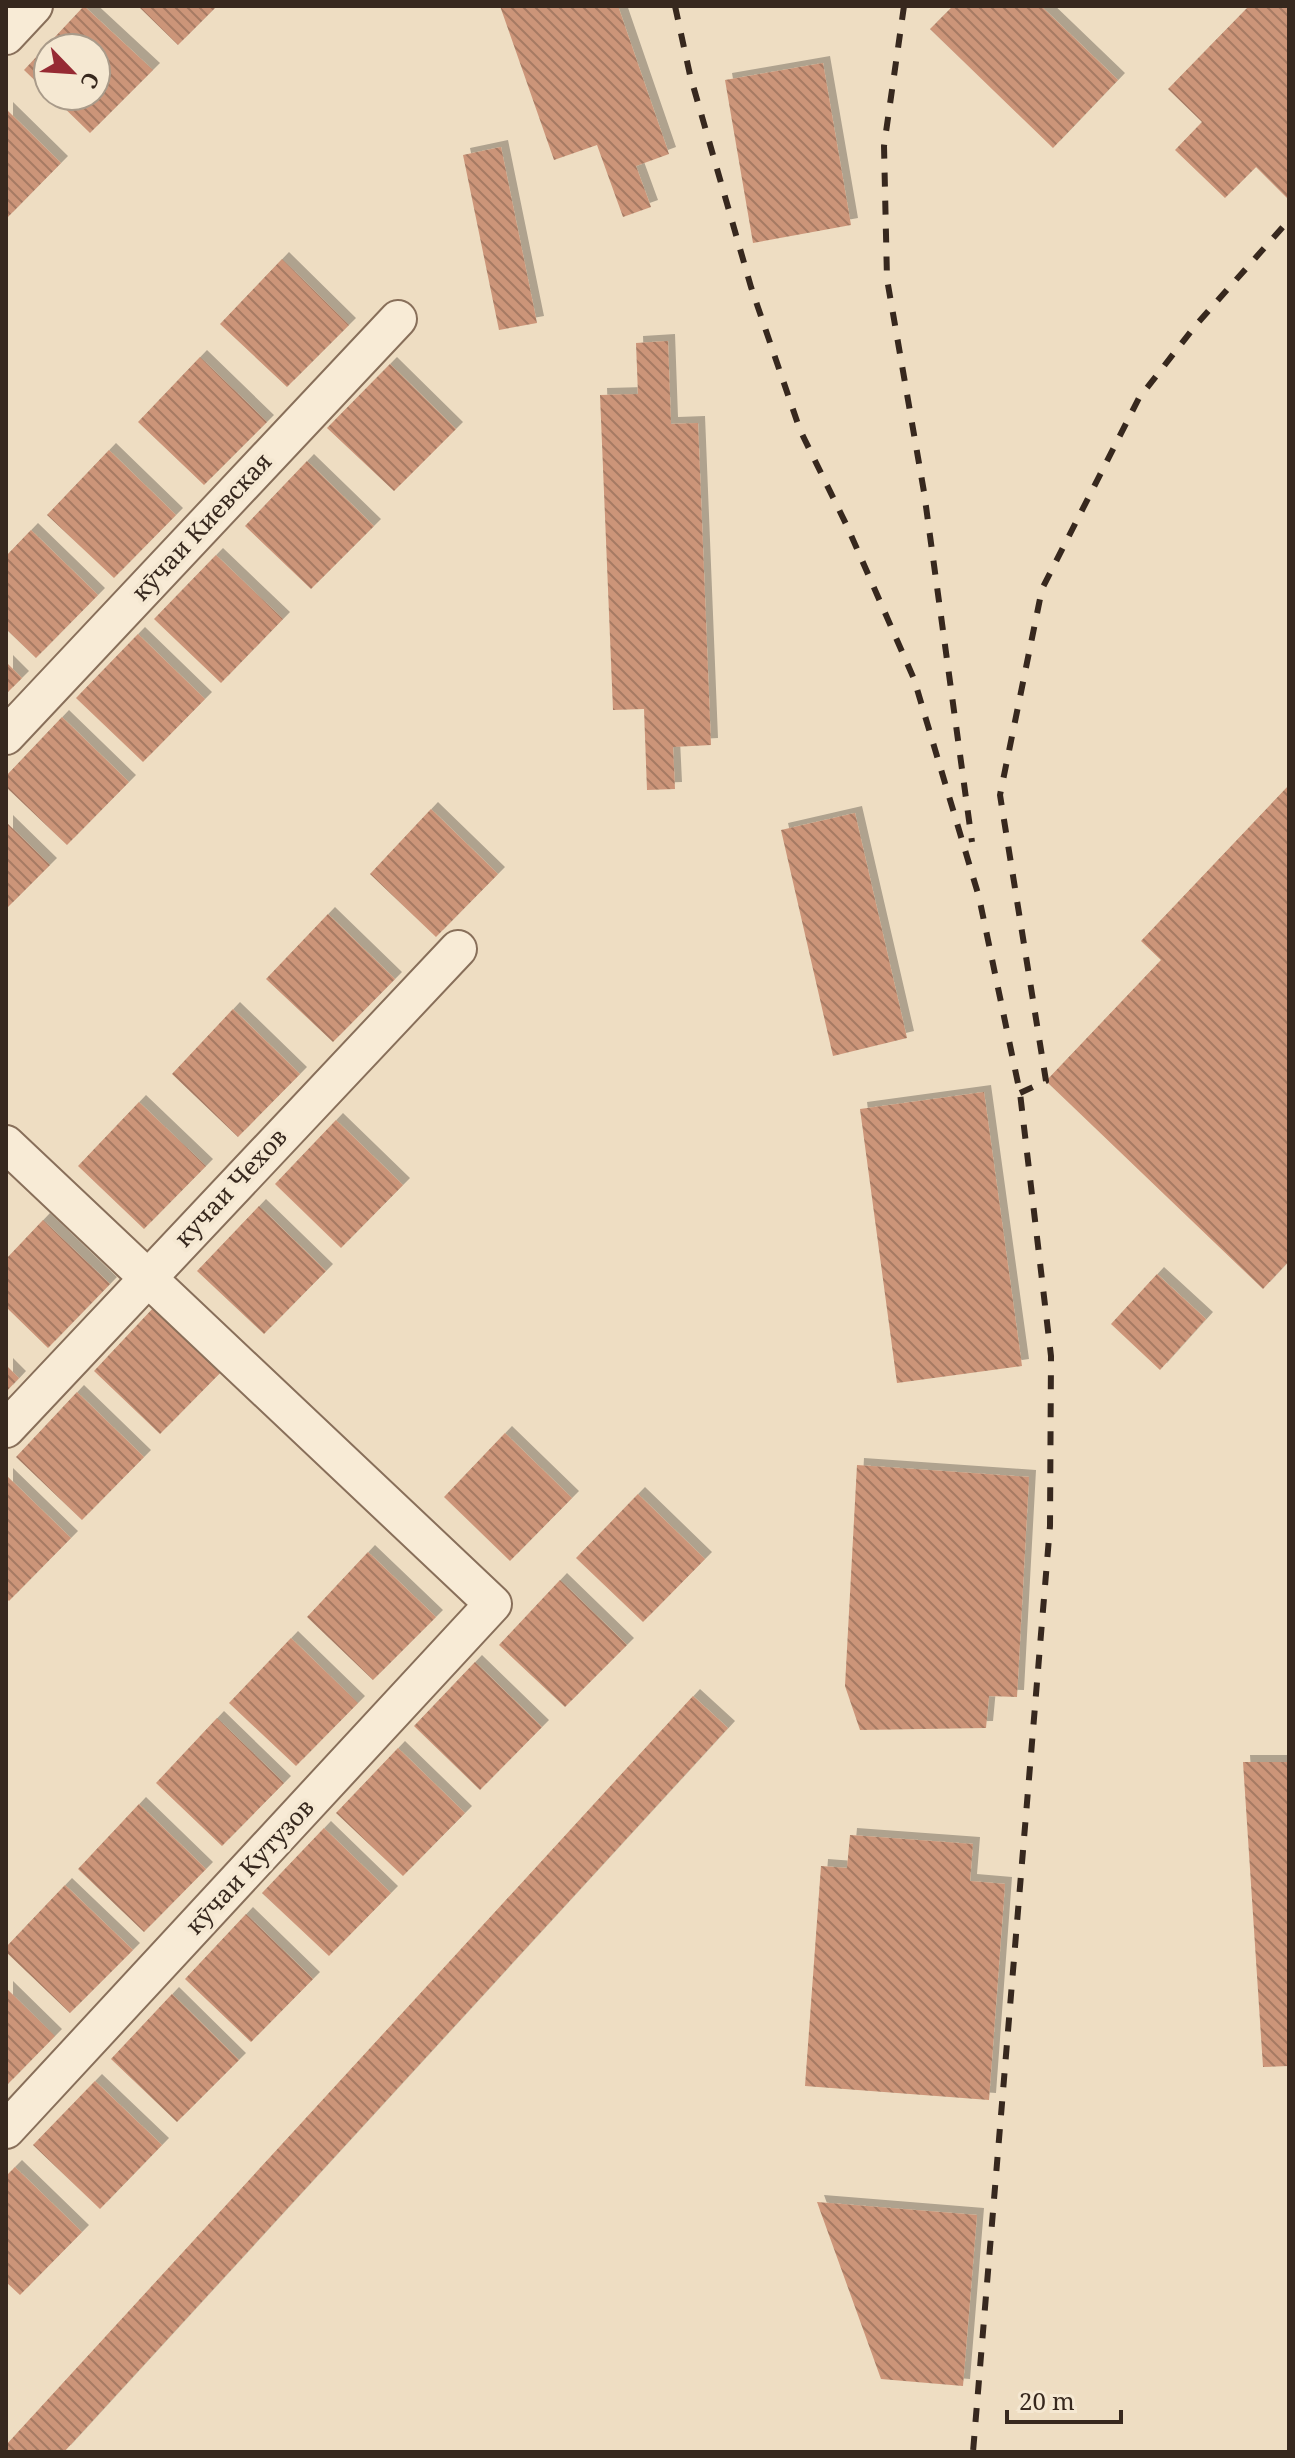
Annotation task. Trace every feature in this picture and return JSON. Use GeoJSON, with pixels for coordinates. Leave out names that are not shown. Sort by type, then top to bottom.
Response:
{"type":"FeatureCollection","features":[{"type":"Feature","properties":{"kind":"street"},"geometry":{"type":"LineString","coordinates":[[6,36],[34,6]]}},
{"type":"Feature","properties":{"kind":"street","name":"кӯчаи Киевская"},"geometry":{"type":"LineString","coordinates":[[6,736],[398,319]]}},
{"type":"Feature","properties":{"kind":"street","name":"кучаи Чехов"},"geometry":{"type":"LineString","coordinates":[[6,1429],[458,949]]}},
{"type":"Feature","properties":{"kind":"street"},"geometry":{"type":"LineString","coordinates":[[6,1144],[147,1277]]}},
{"type":"Feature","properties":{"kind":"street","name":"кӯчаи Кутузов"},"geometry":{"type":"LineString","coordinates":[[6,2130],[493,1604],[147,1277]]}},
{"type":"Feature","properties":{"kind":"building"},"geometry":{"type":"Polygon","coordinates":[[[84,6],[153,70],[112,111],[112,32],[60,32],[84,6]]]}},
{"type":"Feature","properties":{"kind":"building"},"geometry":{"type":"Polygon","coordinates":[[[138,6],[217,6],[178,45],[138,6]]]}},
{"type":"Feature","properties":{"kind":"building"},"geometry":{"type":"Polygon","coordinates":[[[500,6],[618,6],[669,154],[636,166],[651,207],[623,217],[597,145],[554,160],[500,6]]]}},
{"type":"Feature","properties":{"kind":"building"},"geometry":{"type":"Polygon","coordinates":[[[953,6],[1041,6],[1118,80],[1053,148],[930,29],[953,6]]]}},
{"type":"Feature","properties":{"kind":"building"},"geometry":{"type":"Polygon","coordinates":[[[1249,6],[1289,6],[1289,200],[1256,167],[1225,198],[1175,150],[1202,122],[1168,89],[1249,6]]]}},
{"type":"Feature","properties":{"kind":"building"},"geometry":{"type":"Polygon","coordinates":[[[32,61],[32,78],[24,70],[32,61]]]}},
{"type":"Feature","properties":{"kind":"building"},"geometry":{"type":"Polygon","coordinates":[[[823,63],[851,225],[753,243],[725,80],[823,63]]]}},
{"type":"Feature","properties":{"kind":"building"},"geometry":{"type":"Polygon","coordinates":[[[6,109],[61,163],[6,219],[6,109]]]}},
{"type":"Feature","properties":{"kind":"building"},"geometry":{"type":"Polygon","coordinates":[[[68,112],[111,112],[90,133],[68,112]]]}},
{"type":"Feature","properties":{"kind":"building"},"geometry":{"type":"Polygon","coordinates":[[[501,147],[537,323],[499,330],[463,155],[501,147]]]}},
{"type":"Feature","properties":{"kind":"building"},"geometry":{"type":"Polygon","coordinates":[[[282,259],[349,325],[287,387],[220,324],[282,259]]]}},
{"type":"Feature","properties":{"kind":"building"},"geometry":{"type":"Polygon","coordinates":[[[668,341],[671,424],[698,423],[711,745],[673,747],[675,789],[647,790],[644,709],[613,710],[600,395],[638,394],[636,343],[668,341]]]}},
{"type":"Feature","properties":{"kind":"building"},"geometry":{"type":"Polygon","coordinates":[[[200,357],[267,422],[204,485],[138,422],[200,357]]]}},
{"type":"Feature","properties":{"kind":"building"},"geometry":{"type":"Polygon","coordinates":[[[390,364],[456,429],[394,491],[327,428],[390,364]]]}},
{"type":"Feature","properties":{"kind":"building"},"geometry":{"type":"Polygon","coordinates":[[[109,450],[176,515],[114,578],[47,515],[109,450]]]}},
{"type":"Feature","properties":{"kind":"building"},"geometry":{"type":"Polygon","coordinates":[[[307,461],[374,526],[311,589],[245,526],[307,461]]]}},
{"type":"Feature","properties":{"kind":"building"},"geometry":{"type":"Polygon","coordinates":[[[31,530],[98,595],[36,658],[6,629],[6,556],[31,530]]]}},
{"type":"Feature","properties":{"kind":"building"},"geometry":{"type":"Polygon","coordinates":[[[216,555],[283,619],[221,683],[154,619],[216,555]]]}},
{"type":"Feature","properties":{"kind":"building"},"geometry":{"type":"Polygon","coordinates":[[[138,634],[205,699],[143,762],[76,698],[138,634]]]}},
{"type":"Feature","properties":{"kind":"building"},"geometry":{"type":"Polygon","coordinates":[[[6,662],[22,678],[6,694],[6,662]]]}},
{"type":"Feature","properties":{"kind":"building"},"geometry":{"type":"Polygon","coordinates":[[[62,717],[129,782],[67,845],[6,787],[6,776],[62,717]]]}},
{"type":"Feature","properties":{"kind":"building"},"geometry":{"type":"Polygon","coordinates":[[[1289,785],[1289,1261],[1263,1289],[1046,1081],[1161,960],[1141,941],[1289,785]]]}},
{"type":"Feature","properties":{"kind":"building"},"geometry":{"type":"Polygon","coordinates":[[[431,809],[498,874],[436,937],[370,874],[431,809]]]}},
{"type":"Feature","properties":{"kind":"building"},"geometry":{"type":"Polygon","coordinates":[[[855,813],[907,1038],[833,1056],[781,830],[855,813]]]}},
{"type":"Feature","properties":{"kind":"building"},"geometry":{"type":"Polygon","coordinates":[[[6,822],[50,865],[6,909],[6,822]]]}},
{"type":"Feature","properties":{"kind":"building"},"geometry":{"type":"Polygon","coordinates":[[[328,914],[395,979],[333,1042],[266,979],[328,914]]]}},
{"type":"Feature","properties":{"kind":"building"},"geometry":{"type":"Polygon","coordinates":[[[233,1009],[300,1074],[238,1137],[172,1074],[233,1009]]]}},
{"type":"Feature","properties":{"kind":"building"},"geometry":{"type":"Polygon","coordinates":[[[984,1092],[1022,1366],[897,1383],[860,1109],[984,1092]]]}},
{"type":"Feature","properties":{"kind":"building"},"geometry":{"type":"Polygon","coordinates":[[[139,1102],[206,1166],[144,1229],[78,1166],[139,1102]]]}},
{"type":"Feature","properties":{"kind":"building"},"geometry":{"type":"Polygon","coordinates":[[[336,1120],[403,1185],[341,1248],[275,1184],[336,1120]]]}},
{"type":"Feature","properties":{"kind":"building"},"geometry":{"type":"Polygon","coordinates":[[[259,1206],[326,1271],[264,1334],[197,1271],[259,1206]]]}},
{"type":"Feature","properties":{"kind":"building"},"geometry":{"type":"Polygon","coordinates":[[[43,1220],[110,1284],[48,1348],[6,1307],[6,1259],[43,1220]]]}},
{"type":"Feature","properties":{"kind":"building"},"geometry":{"type":"Polygon","coordinates":[[[1157,1274],[1206,1319],[1160,1370],[1111,1324],[1157,1274]]]}},
{"type":"Feature","properties":{"kind":"building"},"geometry":{"type":"Polygon","coordinates":[[[155,1306],[222,1371],[160,1434],[94,1371],[155,1306]]]}},
{"type":"Feature","properties":{"kind":"building"},"geometry":{"type":"Polygon","coordinates":[[[6,1365],[19,1378],[6,1392],[6,1365]]]}},
{"type":"Feature","properties":{"kind":"building"},"geometry":{"type":"Polygon","coordinates":[[[77,1392],[144,1457],[82,1520],[16,1457],[77,1392]]]}},
{"type":"Feature","properties":{"kind":"building"},"geometry":{"type":"Polygon","coordinates":[[[505,1433],[572,1498],[510,1561],[444,1497],[505,1433]]]}},
{"type":"Feature","properties":{"kind":"building"},"geometry":{"type":"Polygon","coordinates":[[[857,1465],[1029,1477],[1017,1697],[989,1696],[986,1728],[860,1730],[845,1686],[857,1465]]]}},
{"type":"Feature","properties":{"kind":"building"},"geometry":{"type":"Polygon","coordinates":[[[6,1475],[71,1538],[9,1601],[6,1598],[6,1475]]]}},
{"type":"Feature","properties":{"kind":"building"},"geometry":{"type":"Polygon","coordinates":[[[638,1494],[705,1559],[643,1622],[576,1558],[638,1494]]]}},
{"type":"Feature","properties":{"kind":"building"},"geometry":{"type":"Polygon","coordinates":[[[368,1552],[436,1617],[373,1680],[307,1617],[368,1552]]]}},
{"type":"Feature","properties":{"kind":"building"},"geometry":{"type":"Polygon","coordinates":[[[560,1580],[627,1645],[565,1707],[499,1645],[560,1580]]]}},
{"type":"Feature","properties":{"kind":"building"},"geometry":{"type":"Polygon","coordinates":[[[291,1638],[358,1703],[296,1766],[229,1703],[291,1638]]]}},
{"type":"Feature","properties":{"kind":"building"},"geometry":{"type":"Polygon","coordinates":[[[475,1662],[542,1727],[480,1790],[414,1726],[475,1662]]]}},
{"type":"Feature","properties":{"kind":"building"},"geometry":{"type":"Polygon","coordinates":[[[693,1696],[728,1728],[64,2452],[6,2452],[6,2445],[693,1696]]]}},
{"type":"Feature","properties":{"kind":"building"},"geometry":{"type":"Polygon","coordinates":[[[217,1718],[284,1783],[222,1846],[156,1783],[217,1718]]]}},
{"type":"Feature","properties":{"kind":"building"},"geometry":{"type":"Polygon","coordinates":[[[398,1748],[465,1813],[403,1876],[336,1813],[398,1748]]]}},
{"type":"Feature","properties":{"kind":"building"},"geometry":{"type":"Polygon","coordinates":[[[1243,1762],[1289,1762],[1289,2066],[1263,2067],[1243,1762]]]}},
{"type":"Feature","properties":{"kind":"building"},"geometry":{"type":"Polygon","coordinates":[[[139,1804],[206,1869],[144,1932],[78,1869],[139,1804]]]}},
{"type":"Feature","properties":{"kind":"building"},"geometry":{"type":"Polygon","coordinates":[[[324,1828],[391,1893],[329,1956],[262,1893],[324,1828]]]}},
{"type":"Feature","properties":{"kind":"building"},"geometry":{"type":"Polygon","coordinates":[[[850,1835],[973,1844],[970,1881],[1005,1884],[989,2100],[805,2086],[821,1866],[847,1868],[850,1835]]]}},
{"type":"Feature","properties":{"kind":"building"},"geometry":{"type":"Polygon","coordinates":[[[65,1885],[133,1950],[70,2013],[6,1952],[6,1947],[65,1885]]]}},
{"type":"Feature","properties":{"kind":"building"},"geometry":{"type":"Polygon","coordinates":[[[246,1914],[313,1979],[251,2042],[185,1979],[246,1914]]]}},
{"type":"Feature","properties":{"kind":"building"},"geometry":{"type":"Polygon","coordinates":[[[6,1988],[55,2036],[6,2086],[6,1988]]]}},
{"type":"Feature","properties":{"kind":"building"},"geometry":{"type":"Polygon","coordinates":[[[172,1994],[239,2060],[177,2122],[111,2059],[172,1994]]]}},
{"type":"Feature","properties":{"kind":"building"},"geometry":{"type":"Polygon","coordinates":[[[95,2081],[162,2145],[100,2209],[33,2145],[95,2081]]]}},
{"type":"Feature","properties":{"kind":"building"},"geometry":{"type":"Polygon","coordinates":[[[15,2167],[82,2232],[20,2295],[6,2282],[6,2176],[15,2167]]]}},
{"type":"Feature","properties":{"kind":"building"},"geometry":{"type":"Polygon","coordinates":[[[817,2202],[977,2215],[963,2386],[881,2379],[817,2202]]]}},
{"type":"Feature","properties":{"kind":"railway"},"geometry":{"type":"LineString","coordinates":[[675,6],[690,75],[751,287],[800,430],[847,526],[914,679],[979,897],[1020,1093],[1051,1356],[1050,1526],[973,2452]]}},
{"type":"Feature","properties":{"kind":"railway"},"geometry":{"type":"LineString","coordinates":[[904,6],[884,146],[887,279],[924,492],[972,842]]}},
{"type":"Feature","properties":{"kind":"railway"},"geometry":{"type":"LineString","coordinates":[[1020,1093],[1046,1081],[1000,795],[1042,589],[1139,398],[1196,325],[1289,220]]}}]}
